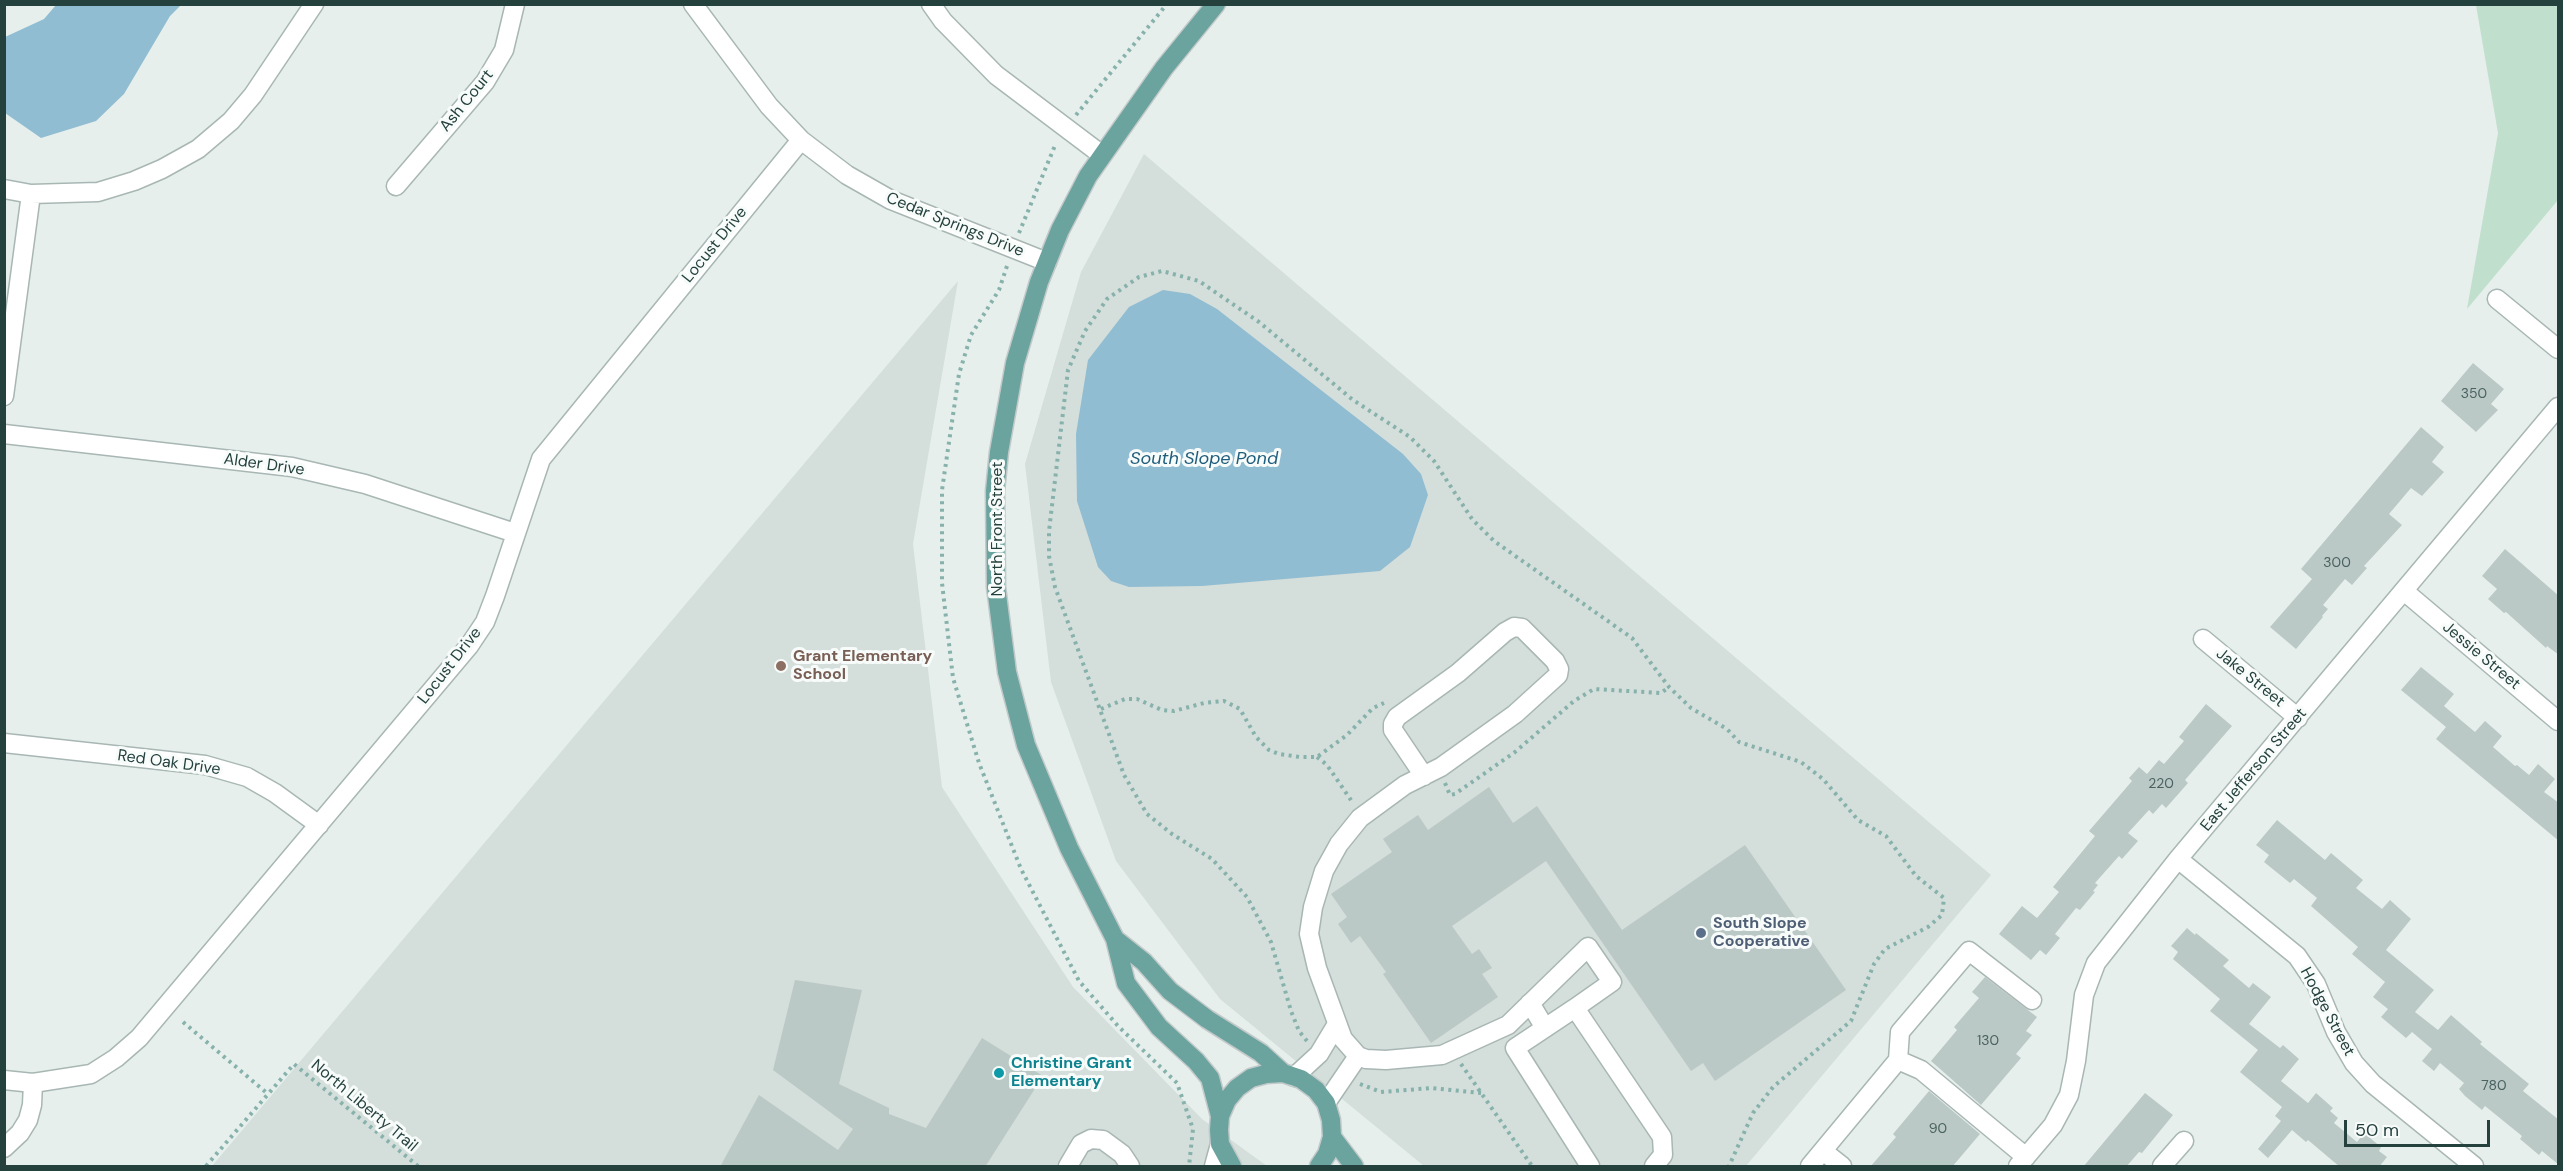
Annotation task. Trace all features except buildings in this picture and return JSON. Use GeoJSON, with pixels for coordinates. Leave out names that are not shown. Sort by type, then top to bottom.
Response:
{"type":"FeatureCollection","features":[{"type":"Feature","properties":{"kind":"main road","name":"North Front Street"},"geometry":{"type":"LineString","coordinates":[[1216,4],[1144,94],[1088,176],[1060,230],[1029,312],[1015,363],[999,452],[995,546],[999,617],[1007,672],[1026,745],[1069,848],[1115,939],[1144,962],[1170,990],[1207,1019],[1261,1053],[1289,1075],[1316,1090],[1326,1103]]}},
{"type":"Feature","properties":{"kind":"main road"},"geometry":{"type":"LineString","coordinates":[[1115,939],[1126,983],[1159,1027],[1196,1061],[1210,1078],[1220,1116],[1220,1144],[1232,1167]]}},
{"type":"Feature","properties":{"kind":"main road"},"geometry":{"type":"LineString","coordinates":[[1220,1116],[1227,1100],[1237,1088],[1251,1078],[1266,1074],[1289,1075]]}},
{"type":"Feature","properties":{"kind":"main road"},"geometry":{"type":"LineString","coordinates":[[1318,1167],[1327,1154],[1332,1137],[1332,1120],[1326,1103]]}},
{"type":"Feature","properties":{"kind":"main road"},"geometry":{"type":"LineString","coordinates":[[1332,1137],[1354,1167]]}},
{"type":"Feature","properties":{"kind":"street"},"geometry":{"type":"LineString","coordinates":[[4,189],[31,194],[98,192],[134,181],[162,169],[198,148],[231,121],[253,95],[314,4]]}},
{"type":"Feature","properties":{"kind":"street","name":"Ash Court"},"geometry":{"type":"LineString","coordinates":[[396,186],[485,82],[504,50],[515,4]]}},
{"type":"Feature","properties":{"kind":"street","name":"Cedar Springs Drive"},"geometry":{"type":"LineString","coordinates":[[693,4],[769,106],[801,140],[848,175],[891,200],[1047,262]]}},
{"type":"Feature","properties":{"kind":"street"},"geometry":{"type":"LineString","coordinates":[[931,4],[943,21],[996,75],[1062,133],[1102,155]]}},
{"type":"Feature","properties":{"kind":"street","name":"Locust Drive"},"geometry":{"type":"LineString","coordinates":[[4,1080],[33,1083],[91,1074],[116,1058],[139,1038],[469,646],[488,613],[541,459],[801,140]]}},
{"type":"Feature","properties":{"kind":"street"},"geometry":{"type":"LineString","coordinates":[[4,396],[31,194]]}},
{"type":"Feature","properties":{"kind":"street"},"geometry":{"type":"LineString","coordinates":[[2497,299],[2559,349]]}},
{"type":"Feature","properties":{"kind":"street","name":"East Jefferson Street"},"geometry":{"type":"LineString","coordinates":[[2022,1162],[2053,1125],[2069,1095],[2076,1061],[2084,996],[2096,963],[2178,859],[2559,407]]}},
{"type":"Feature","properties":{"kind":"street","name":"Alder Drive"},"geometry":{"type":"LineString","coordinates":[[4,434],[292,466],[365,484],[515,533]]}},
{"type":"Feature","properties":{"kind":"street","name":"Jessie Street"},"geometry":{"type":"LineString","coordinates":[[2404,591],[2559,721]]}},
{"type":"Feature","properties":{"kind":"street"},"geometry":{"type":"LineString","coordinates":[[1430,773],[1393,730],[1393,724],[1405,710],[1458,673],[1505,632],[1514,627],[1522,628],[1555,661],[1559,669],[1558,675],[1515,714],[1430,773],[1406,785],[1364,815],[1339,844],[1324,871],[1313,906],[1309,934],[1317,968],[1343,1039],[1358,1056],[1386,1060],[1442,1055],[1508,1025],[1588,947],[1612,982],[1515,1048],[1590,1167]]}},
{"type":"Feature","properties":{"kind":"street","name":"Jake Street"},"geometry":{"type":"LineString","coordinates":[[2203,639],[2298,718]]}},
{"type":"Feature","properties":{"kind":"street","name":"Red Oak Drive"},"geometry":{"type":"LineString","coordinates":[[4,743],[205,765],[247,777],[275,793],[318,825]]}},
{"type":"Feature","properties":{"kind":"street","name":"Hodge Street"},"geometry":{"type":"LineString","coordinates":[[2178,859],[2297,956],[2316,984],[2336,1032],[2354,1063],[2373,1084],[2474,1167]]}},
{"type":"Feature","properties":{"kind":"street"},"geometry":{"type":"LineString","coordinates":[[1810,1167],[1898,1060],[1900,1032],[1969,951],[2032,1000]]}},
{"type":"Feature","properties":{"kind":"street"},"geometry":{"type":"LineString","coordinates":[[1530,1003],[1545,1028]]}},
{"type":"Feature","properties":{"kind":"street"},"geometry":{"type":"LineString","coordinates":[[1575,1008],[1662,1137],[1663,1155],[1654,1167]]}},
{"type":"Feature","properties":{"kind":"street"},"geometry":{"type":"LineString","coordinates":[[1289,1075],[1318,1054],[1337,1024]]}},
{"type":"Feature","properties":{"kind":"street"},"geometry":{"type":"LineString","coordinates":[[1326,1103],[1358,1056]]}},
{"type":"Feature","properties":{"kind":"street"},"geometry":{"type":"LineString","coordinates":[[1898,1060],[1921,1070],[2022,1162]]}},
{"type":"Feature","properties":{"kind":"street"},"geometry":{"type":"LineString","coordinates":[[4,1148],[20,1133],[28,1120],[32,1105],[33,1083]]}},
{"type":"Feature","properties":{"kind":"street"},"geometry":{"type":"LineString","coordinates":[[1068,1167],[1081,1144],[1091,1139],[1103,1140],[1122,1154],[1130,1167]]}},
{"type":"Feature","properties":{"kind":"street"},"geometry":{"type":"LineString","coordinates":[[2162,1167],[2184,1141]]}},
{"type":"Feature","properties":{"kind":"street"},"geometry":{"type":"LineString","coordinates":[[1214,1167],[1220,1144]]}},
{"type":"Feature","properties":{"kind":"street"},"geometry":{"type":"LineString","coordinates":[[1823,1151],[1842,1167]]}},
{"type":"Feature","properties":{"kind":"path"},"geometry":{"type":"LineString","coordinates":[[1013,249],[1062,133],[1167,4]]}},
{"type":"Feature","properties":{"kind":"path"},"geometry":{"type":"LineString","coordinates":[[1430,773],[1450,795],[1455,794],[1515,752],[1574,701],[1594,689],[1661,693],[1670,687]]}},
{"type":"Feature","properties":{"kind":"path"},"geometry":{"type":"LineString","coordinates":[[1101,709],[1125,699],[1137,699],[1162,710],[1174,711],[1224,700],[1240,709],[1256,736],[1269,750],[1290,756],[1317,757],[1327,765],[1347,798],[1364,815]]}},
{"type":"Feature","properties":{"kind":"path"},"geometry":{"type":"LineString","coordinates":[[1317,757],[1347,735],[1379,704],[1394,702],[1405,710]]}},
{"type":"Feature","properties":{"kind":"path"},"geometry":{"type":"LineString","coordinates":[[183,1022],[268,1094],[206,1167]]}},
{"type":"Feature","properties":{"kind":"path","name":"North Liberty Trail"},"geometry":{"type":"LineString","coordinates":[[268,1094],[294,1064],[418,1167]]}},
{"type":"Feature","properties":{"kind":"path"},"geometry":{"type":"LineString","coordinates":[[1461,1065],[1532,1167]]}},
{"type":"Feature","properties":{"kind":"shaded area","name":"South Slope Cooperative"},"geometry":{"type":"Polygon","coordinates":[[[1144,154],[1991,875],[1746,1166],[1424,1166],[1220,999],[1116,861],[1051,682],[1025,464],[1081,272],[1144,154]]]}},
{"type":"Feature","properties":{"kind":"shaded area","name":"Grant Elementary School"},"geometry":{"type":"Polygon","coordinates":[[[958,281],[913,544],[942,787],[1073,987],[1202,1119],[1267,1166],[212,1166],[958,281]]]}},
{"type":"Feature","properties":{"kind":"green space"},"geometry":{"type":"Polygon","coordinates":[[[2476,5],[2558,5],[2558,200],[2467,309],[2498,133],[2476,5]]]}},
{"type":"Feature","properties":{"kind":"water"},"geometry":{"type":"Polygon","coordinates":[[[56,5],[181,5],[170,16],[124,94],[96,121],[41,138],[5,113],[5,37],[44,19],[56,5]]]}},
{"type":"Feature","properties":{"kind":"water","name":"South Slope Pond"},"geometry":{"type":"Polygon","coordinates":[[[1163,290],[1190,294],[1217,309],[1403,454],[1421,474],[1428,495],[1410,547],[1380,571],[1202,586],[1129,587],[1111,581],[1098,567],[1077,501],[1076,434],[1088,360],[1129,307],[1163,290]]]}},
{"type":"Feature","properties":{"kind":"place","name":"Grant Elementary School"},"geometry":{"type":"Point","coordinates":[781,666]}},
{"type":"Feature","properties":{"kind":"place","name":"South Slope Cooperative"},"geometry":{"type":"Point","coordinates":[1701,933]}},
{"type":"Feature","properties":{"kind":"place","name":"Christine Grant Elementary"},"geometry":{"type":"Point","coordinates":[999,1073]}}]}
